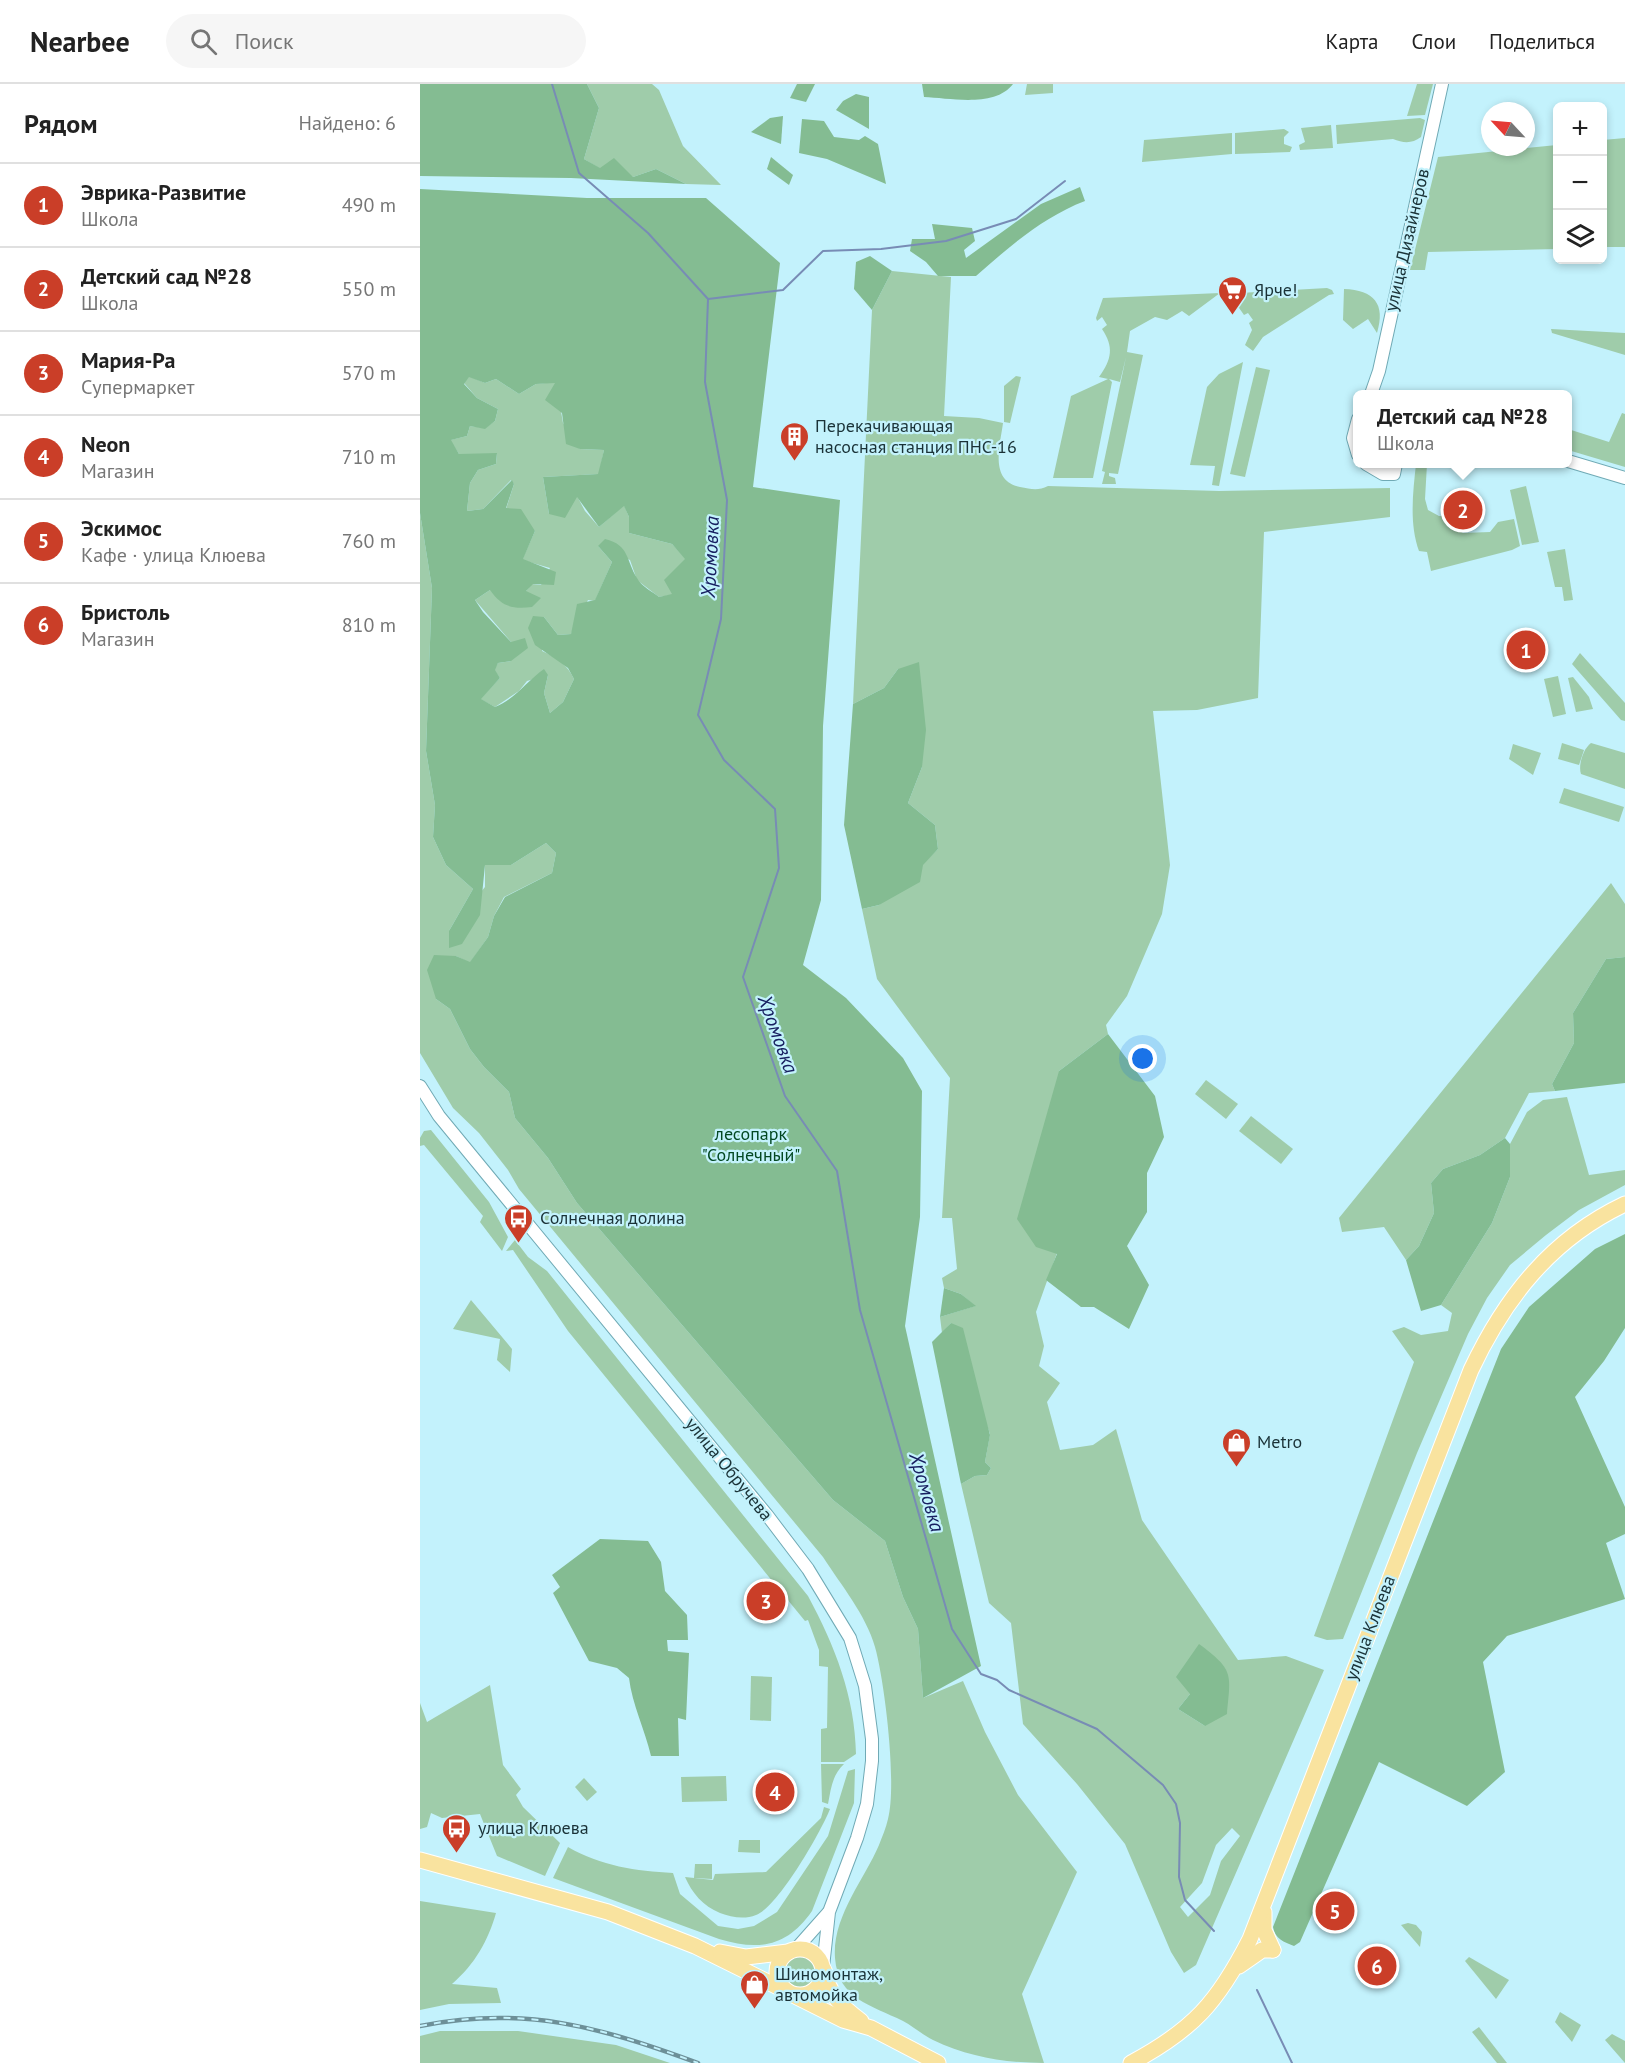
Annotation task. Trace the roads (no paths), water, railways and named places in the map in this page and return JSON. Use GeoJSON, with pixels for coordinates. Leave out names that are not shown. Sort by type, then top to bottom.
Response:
{"type":"FeatureCollection","features":[{"type":"Feature","properties":{"kind":"main road","name":"улица Клюева"},"geometry":{"type":"LineString","coordinates":[[1131,2063],[1181,2034],[1211,2002],[1234,1970],[1264,1906],[1417,1508],[1484,1343],[1499,1315],[1539,1264],[1584,1227],[1625,1204]]}},
{"type":"Feature","properties":{"kind":"main road"},"geometry":{"type":"LineString","coordinates":[[420,1860],[575,1901],[695,1946],[843,2020],[871,2028]]}},
{"type":"Feature","properties":{"kind":"main road"},"geometry":{"type":"LineString","coordinates":[[1234,1970],[1262,1950],[1273,1950],[1264,1930],[1264,1906]]}},
{"type":"Feature","properties":{"kind":"main road"},"geometry":{"type":"LineString","coordinates":[[695,1946],[746,1958],[792,1951],[813,1953],[823,1967],[828,1988],[835,2000],[871,2028],[938,2063]]}},
{"type":"Feature","properties":{"kind":"main road"},"geometry":{"type":"LineString","coordinates":[[792,1951],[779,1961],[776,1972],[779,1984],[790,1994],[805,1995],[816,1990],[822,1979],[823,1967]]}},
{"type":"Feature","properties":{"kind":"street","name":"улица Дизайнеров"},"geometry":{"type":"LineString","coordinates":[[1372,390],[1379,371],[1442,84]]}},
{"type":"Feature","properties":{"kind":"street"},"geometry":{"type":"LineString","coordinates":[[1572,462],[1625,478]]}},
{"type":"Feature","properties":{"kind":"street"},"geometry":{"type":"LineString","coordinates":[[1373,468],[1383,474],[1395,469]]}},
{"type":"Feature","properties":{"kind":"street","name":"улица Обручева"},"geometry":{"type":"LineString","coordinates":[[420,1086],[447,1125],[774,1524],[830,1600],[850,1638],[865,1686],[873,1761],[864,1818],[829,1912],[823,1967]]}},
{"type":"Feature","properties":{"kind":"street","name":"улица Обручева"},"geometry":{"type":"LineString","coordinates":[[792,1951],[829,1912]]}},
{"type":"Feature","properties":{"kind":"waterway","name":"Хромовка"},"geometry":{"type":"LineString","coordinates":[[552,84],[579,173],[648,233],[708,299],[705,382],[727,500],[721,619],[698,715],[724,760],[775,809],[779,868],[743,977],[785,1096],[837,1171],[860,1310],[952,1629],[981,1674],[997,1680],[1009,1690],[1097,1729],[1163,1785],[1176,1804],[1180,1823],[1179,1877],[1185,1900],[1214,1931]]}},
{"type":"Feature","properties":{"kind":"waterway"},"geometry":{"type":"LineString","coordinates":[[708,299],[783,290],[823,251],[881,249],[946,241],[1016,219],[1065,181]]}},
{"type":"Feature","properties":{"kind":"waterway","name":"Хромовка"},"geometry":{"type":"LineString","coordinates":[[1257,1990],[1292,2063]]}},
{"type":"Feature","properties":{"kind":"railway"},"geometry":{"type":"LineString","coordinates":[[420,2026],[458,2020],[494,2018],[562,2023],[628,2039],[698,2063]]}},
{"type":"Feature","properties":{"kind":"place","name":"Ярче!"},"geometry":{"type":"Point","coordinates":[1233,316]}},
{"type":"Feature","properties":{"kind":"place","name":"Перекачивающая насосная станция ПНС-16"},"geometry":{"type":"Point","coordinates":[794,462]}},
{"type":"Feature","properties":{"kind":"place","name":"Детский сад №28"},"geometry":{"type":"Point","coordinates":[1463,510]}},
{"type":"Feature","properties":{"kind":"place","name":"Эврика-Развитие"},"geometry":{"type":"Point","coordinates":[1526,650]}},
{"type":"Feature","properties":{"kind":"place","name":"Солнечная долина"},"geometry":{"type":"Point","coordinates":[519,1244]}},
{"type":"Feature","properties":{"kind":"place","name":"Metro"},"geometry":{"type":"Point","coordinates":[1236,1468]}},
{"type":"Feature","properties":{"kind":"place","name":"Мария-Ра"},"geometry":{"type":"Point","coordinates":[766,1601]}},
{"type":"Feature","properties":{"kind":"place","name":"Neon"},"geometry":{"type":"Point","coordinates":[775,1792]}},
{"type":"Feature","properties":{"kind":"place","name":"улица Клюева"},"geometry":{"type":"Point","coordinates":[457,1854]}},
{"type":"Feature","properties":{"kind":"place","name":"Эскимос"},"geometry":{"type":"Point","coordinates":[1335,1911]}},
{"type":"Feature","properties":{"kind":"place","name":"Бристоль"},"geometry":{"type":"Point","coordinates":[1377,1966]}},
{"type":"Feature","properties":{"kind":"place","name":"Шиномонтаж, автомойка"},"geometry":{"type":"Point","coordinates":[754,2010]}},
{"type":"Feature","properties":{"kind":"park label","name":"лесопарк \"Солнечный\""},"geometry":{"type":"Point","coordinates":[751,1144]}}]}
